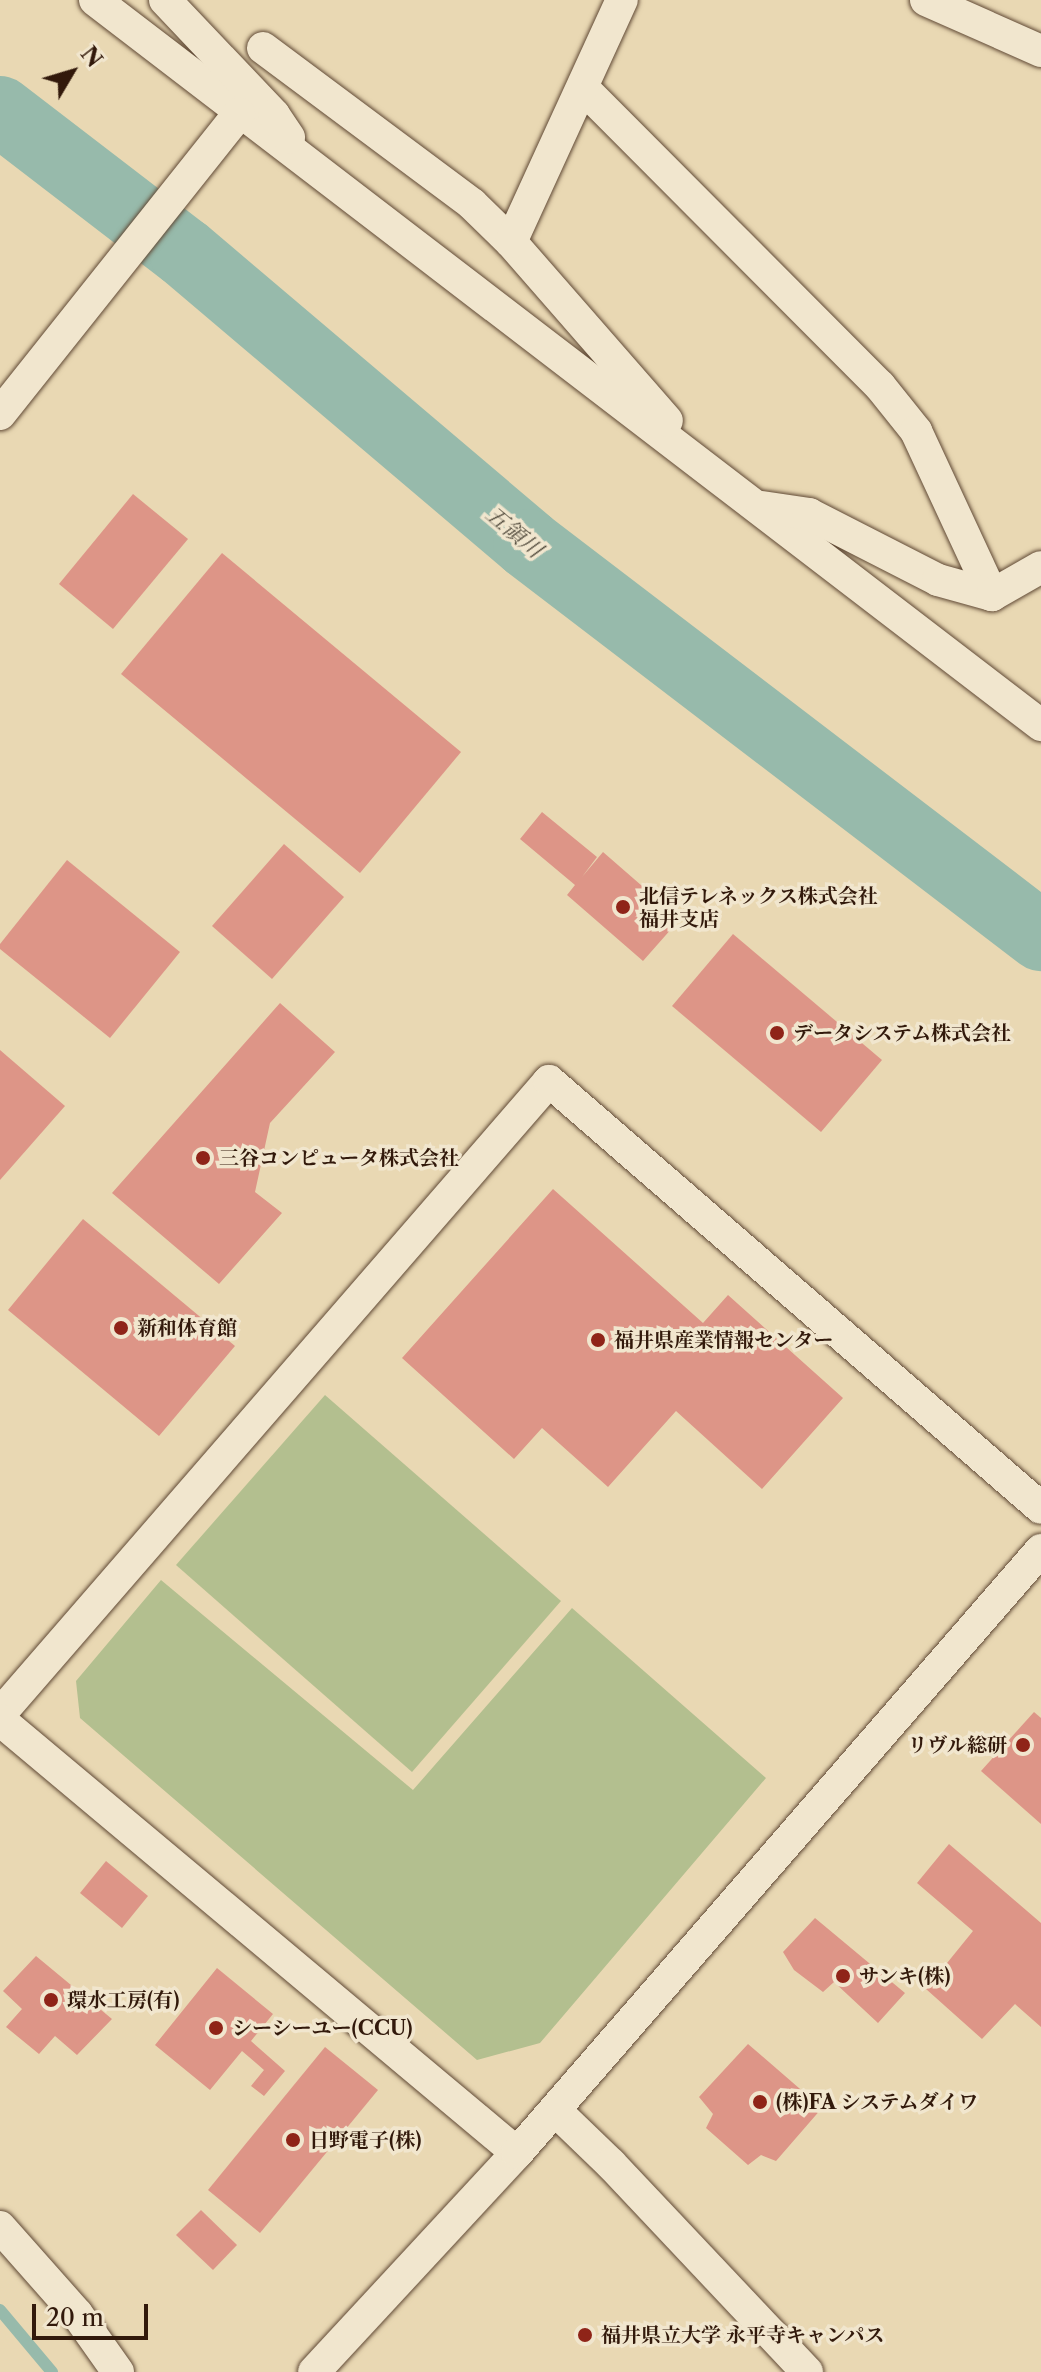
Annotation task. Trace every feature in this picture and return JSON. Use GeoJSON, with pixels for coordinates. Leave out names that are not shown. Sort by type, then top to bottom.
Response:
{"type":"FeatureCollection","features":[{"type":"Feature","properties":{"kind":"street"},"geometry":{"type":"LineString","coordinates":[[95,0],[239,114],[693,455],[1041,725]]}},
{"type":"Feature","properties":{"kind":"street"},"geometry":{"type":"LineString","coordinates":[[165,0],[274,115],[308,164]]}},
{"type":"Feature","properties":{"kind":"street"},"geometry":{"type":"LineString","coordinates":[[511,242],[622,0]]}},
{"type":"Feature","properties":{"kind":"street"},"geometry":{"type":"LineString","coordinates":[[926,0],[1041,51]]}},
{"type":"Feature","properties":{"kind":"street"},"geometry":{"type":"LineString","coordinates":[[263,48],[472,204],[511,242],[657,406],[693,455]]}},
{"type":"Feature","properties":{"kind":"street"},"geometry":{"type":"LineString","coordinates":[[583,88],[880,386],[916,431],[992,595]]}},
{"type":"Feature","properties":{"kind":"street"},"geometry":{"type":"LineString","coordinates":[[0,414],[239,114]]}},
{"type":"Feature","properties":{"kind":"street"},"geometry":{"type":"LineString","coordinates":[[760,507],[809,514],[938,580],[992,595],[1041,567]]}},
{"type":"Feature","properties":{"kind":"street"},"geometry":{"type":"LineString","coordinates":[[0,1714],[549,1081],[1041,1508]]}},
{"type":"Feature","properties":{"kind":"street"},"geometry":{"type":"LineString","coordinates":[[314,2372],[517,2153],[1041,1550]]}},
{"type":"Feature","properties":{"kind":"street"},"geometry":{"type":"LineString","coordinates":[[0,1720],[517,2153]]}},
{"type":"Feature","properties":{"kind":"street"},"geometry":{"type":"LineString","coordinates":[[555,2110],[611,2164],[807,2372]]}},
{"type":"Feature","properties":{"kind":"street"},"geometry":{"type":"LineString","coordinates":[[0,2227],[77,2314],[118,2372]]}},
{"type":"Feature","properties":{"kind":"green space"},"geometry":{"type":"Polygon","coordinates":[[[325,1395],[561,1601],[412,1772],[176,1565],[325,1395]]]}},
{"type":"Feature","properties":{"kind":"green space"},"geometry":{"type":"Polygon","coordinates":[[[161,1580],[413,1790],[572,1608],[766,1778],[540,2043],[477,2060],[80,1718],[76,1681],[161,1580]]]}},
{"type":"Feature","properties":{"kind":"building"},"geometry":{"type":"Polygon","coordinates":[[[133,494],[188,539],[113,629],[59,584],[133,494]]]}},
{"type":"Feature","properties":{"kind":"building"},"geometry":{"type":"Polygon","coordinates":[[[222,553],[461,752],[360,873],[121,674],[222,553]]]}},
{"type":"Feature","properties":{"kind":"building","name":"北信テレネックス株式会社 福井支店"},"geometry":{"type":"Polygon","coordinates":[[[542,812],[597,857],[582,877],[603,852],[680,919],[643,961],[567,895],[575,885],[520,839],[542,812]]]}},
{"type":"Feature","properties":{"kind":"building"},"geometry":{"type":"Polygon","coordinates":[[[284,844],[344,897],[272,979],[212,926],[284,844]]]}},
{"type":"Feature","properties":{"kind":"building"},"geometry":{"type":"Polygon","coordinates":[[[67,860],[180,952],[110,1038],[0,949],[0,944],[67,860]]]}},
{"type":"Feature","properties":{"kind":"building","name":"データシステム株式会社"},"geometry":{"type":"Polygon","coordinates":[[[733,934],[882,1060],[821,1132],[672,1006],[733,934]]]}},
{"type":"Feature","properties":{"kind":"building","name":"三谷コンピュータ株式会社"},"geometry":{"type":"Polygon","coordinates":[[[280,1003],[335,1052],[270,1123],[255,1192],[282,1213],[219,1284],[112,1193],[280,1003]]]}},
{"type":"Feature","properties":{"kind":"building"},"geometry":{"type":"Polygon","coordinates":[[[0,1050],[65,1106],[0,1180],[0,1050]]]}},
{"type":"Feature","properties":{"kind":"building","name":"福井県産業情報センター"},"geometry":{"type":"Polygon","coordinates":[[[553,1189],[703,1323],[728,1295],[843,1398],[762,1489],[676,1411],[608,1487],[542,1428],[514,1459],[402,1358],[553,1189]]]}},
{"type":"Feature","properties":{"kind":"building","name":"新和体育館"},"geometry":{"type":"Polygon","coordinates":[[[83,1219],[235,1346],[159,1436],[8,1310],[83,1219]]]}},
{"type":"Feature","properties":{"kind":"building","name":"リヴル総研"},"geometry":{"type":"Polygon","coordinates":[[[1034,1712],[1041,1718],[1041,1824],[981,1771],[1034,1712]]]}},
{"type":"Feature","properties":{"kind":"building"},"geometry":{"type":"Polygon","coordinates":[[[949,1844],[1041,1923],[1041,2027],[1015,2004],[982,2039],[926,1989],[973,1931],[917,1883],[949,1844]]]}},
{"type":"Feature","properties":{"kind":"building"},"geometry":{"type":"Polygon","coordinates":[[[106,1861],[148,1896],[122,1928],[80,1893],[106,1861]]]}},
{"type":"Feature","properties":{"kind":"building","name":"サンキ(株)"},"geometry":{"type":"Polygon","coordinates":[[[815,1918],[905,1993],[878,2023],[834,1982],[823,1992],[794,1970],[783,1952],[815,1918]]]}},
{"type":"Feature","properties":{"kind":"building","name":"環水工房(有)"},"geometry":{"type":"Polygon","coordinates":[[[36,1956],[112,2019],[77,2055],[55,2036],[39,2054],[6,2027],[22,2009],[3,1991],[36,1956]]]}},
{"type":"Feature","properties":{"kind":"building","name":"シーシーユー(CCU)"},"geometry":{"type":"Polygon","coordinates":[[[217,1968],[273,2014],[251,2041],[285,2071],[264,2096],[251,2086],[264,2070],[242,2051],[210,2090],[155,2045],[217,1968]]]}},
{"type":"Feature","properties":{"kind":"building","name":"(株)FA システムダイワ"},"geometry":{"type":"Polygon","coordinates":[[[748,2044],[822,2108],[776,2161],[761,2155],[748,2165],[706,2128],[713,2114],[699,2097],[748,2044]]]}},
{"type":"Feature","properties":{"kind":"building","name":"日野電子(株)"},"geometry":{"type":"Polygon","coordinates":[[[325,2047],[378,2090],[260,2233],[208,2190],[325,2047]]]}},
{"type":"Feature","properties":{"kind":"building"},"geometry":{"type":"Polygon","coordinates":[[[201,2210],[237,2245],[213,2270],[176,2235],[201,2210]]]}},
{"type":"Feature","properties":{"kind":"waterway","name":"五領川"},"geometry":{"type":"LineString","coordinates":[[0,111],[184,252],[528,544],[1041,936]]}},
{"type":"Feature","properties":{"kind":"waterway"},"geometry":{"type":"LineString","coordinates":[[0,2310],[52,2372]]}},
{"type":"Feature","properties":{"kind":"place","name":"北信テレネックス株式会社 福井支店"},"geometry":{"type":"Point","coordinates":[623,907]}},
{"type":"Feature","properties":{"kind":"place","name":"データシステム株式会社"},"geometry":{"type":"Point","coordinates":[777,1033]}},
{"type":"Feature","properties":{"kind":"place","name":"三谷コンピュータ株式会社"},"geometry":{"type":"Point","coordinates":[203,1158]}},
{"type":"Feature","properties":{"kind":"place","name":"新和体育館"},"geometry":{"type":"Point","coordinates":[121,1328]}},
{"type":"Feature","properties":{"kind":"place","name":"福井県産業情報センター"},"geometry":{"type":"Point","coordinates":[598,1340]}},
{"type":"Feature","properties":{"kind":"place","name":"リヴル総研"},"geometry":{"type":"Point","coordinates":[1023,1745]}},
{"type":"Feature","properties":{"kind":"place","name":"サンキ(株)"},"geometry":{"type":"Point","coordinates":[843,1976]}},
{"type":"Feature","properties":{"kind":"place","name":"環水工房(有)"},"geometry":{"type":"Point","coordinates":[51,2000]}},
{"type":"Feature","properties":{"kind":"place","name":"シーシーユー(CCU)"},"geometry":{"type":"Point","coordinates":[216,2028]}},
{"type":"Feature","properties":{"kind":"place","name":"(株)FA システムダイワ"},"geometry":{"type":"Point","coordinates":[760,2102]}},
{"type":"Feature","properties":{"kind":"place","name":"日野電子(株)"},"geometry":{"type":"Point","coordinates":[293,2140]}},
{"type":"Feature","properties":{"kind":"place","name":"福井県立大学 永平寺キャンパス"},"geometry":{"type":"Point","coordinates":[585,2335]}}]}
